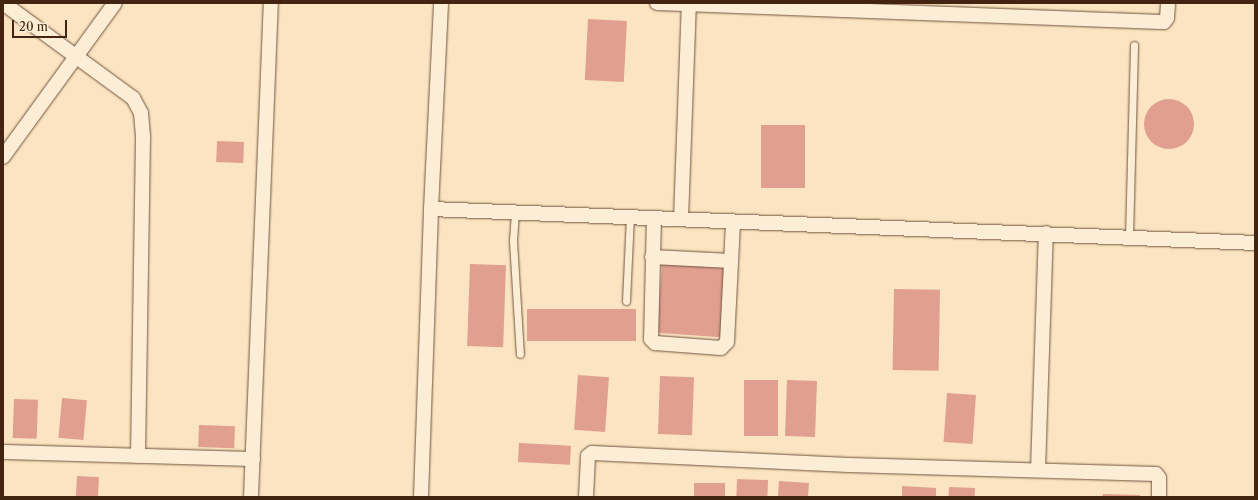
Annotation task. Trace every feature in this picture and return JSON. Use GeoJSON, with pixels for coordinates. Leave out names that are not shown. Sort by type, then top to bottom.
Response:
{"type":"FeatureCollection","features":[{"type":"Feature","properties":{"kind":"street"},"geometry":{"type":"LineString","coordinates":[[3,3],[77,55],[133,98],[141,113],[144,138],[138,456]]}},
{"type":"Feature","properties":{"kind":"street"},"geometry":{"type":"LineString","coordinates":[[3,157],[115,3]]}},
{"type":"Feature","properties":{"kind":"street"},"geometry":{"type":"LineString","coordinates":[[251,497],[272,3]]}},
{"type":"Feature","properties":{"kind":"street"},"geometry":{"type":"LineString","coordinates":[[421,497],[431,209],[441,3]]}},
{"type":"Feature","properties":{"kind":"street"},"geometry":{"type":"LineString","coordinates":[[657,3],[771,5],[1164,22],[1167,18],[1168,3]]}},
{"type":"Feature","properties":{"kind":"street"},"geometry":{"type":"LineString","coordinates":[[681,219],[689,4]]}},
{"type":"Feature","properties":{"kind":"street"},"geometry":{"type":"LineString","coordinates":[[431,209],[733,222],[1046,233],[1255,243]]}},
{"type":"Feature","properties":{"kind":"street"},"geometry":{"type":"LineString","coordinates":[[654,218],[650,335],[652,342],[721,348],[727,342],[733,222]]}},
{"type":"Feature","properties":{"kind":"street"},"geometry":{"type":"LineString","coordinates":[[1038,470],[1046,233]]}},
{"type":"Feature","properties":{"kind":"street"},"geometry":{"type":"LineString","coordinates":[[652,256],[731,261]]}},
{"type":"Feature","properties":{"kind":"street"},"geometry":{"type":"LineString","coordinates":[[3,452],[253,459]]}},
{"type":"Feature","properties":{"kind":"street"},"geometry":{"type":"LineString","coordinates":[[586,497],[588,456],[592,453],[1156,474],[1159,478],[1159,497]]}},
{"type":"Feature","properties":{"kind":"lane"},"geometry":{"type":"LineString","coordinates":[[1129,237],[1134,45]]}},
{"type":"Feature","properties":{"kind":"lane"},"geometry":{"type":"LineString","coordinates":[[515,212],[513,241],[520,354]]}},
{"type":"Feature","properties":{"kind":"lane"},"geometry":{"type":"LineString","coordinates":[[626,301],[630,217]]}},
{"type":"Feature","properties":{"kind":"building"},"geometry":{"type":"Polygon","coordinates":[[[588,19],[627,21],[624,82],[585,80],[588,19]]]}},
{"type":"Feature","properties":{"kind":"building"},"geometry":{"type":"Polygon","coordinates":[[[1164,99],[1174,99],[1187,106],[1194,119],[1194,129],[1187,142],[1174,149],[1164,149],[1155,145],[1148,138],[1144,129],[1144,119],[1148,110],[1155,103],[1164,99]]]}},
{"type":"Feature","properties":{"kind":"building"},"geometry":{"type":"Polygon","coordinates":[[[761,125],[805,125],[805,188],[761,188],[761,125]]]}},
{"type":"Feature","properties":{"kind":"building"},"geometry":{"type":"Polygon","coordinates":[[[217,141],[244,142],[243,163],[216,162],[217,141]]]}},
{"type":"Feature","properties":{"kind":"building"},"geometry":{"type":"Polygon","coordinates":[[[662,263],[726,267],[721,337],[657,333],[662,263]]]}},
{"type":"Feature","properties":{"kind":"building"},"geometry":{"type":"Polygon","coordinates":[[[470,264],[506,265],[503,347],[467,346],[470,264]]]}},
{"type":"Feature","properties":{"kind":"building"},"geometry":{"type":"Polygon","coordinates":[[[894,289],[940,290],[939,371],[893,370],[894,289]]]}},
{"type":"Feature","properties":{"kind":"building"},"geometry":{"type":"Polygon","coordinates":[[[527,309],[636,309],[636,341],[527,341],[527,309]]]}},
{"type":"Feature","properties":{"kind":"building"},"geometry":{"type":"Polygon","coordinates":[[[578,375],[609,377],[605,432],[574,430],[578,375]]]}},
{"type":"Feature","properties":{"kind":"building"},"geometry":{"type":"Polygon","coordinates":[[[660,376],[694,377],[692,435],[658,434],[660,376]]]}},
{"type":"Feature","properties":{"kind":"building"},"geometry":{"type":"Polygon","coordinates":[[[744,380],[778,380],[778,436],[744,436],[744,380]]]}},
{"type":"Feature","properties":{"kind":"building"},"geometry":{"type":"Polygon","coordinates":[[[787,380],[817,381],[815,437],[785,436],[787,380]]]}},
{"type":"Feature","properties":{"kind":"building"},"geometry":{"type":"Polygon","coordinates":[[[947,393],[976,395],[973,444],[944,442],[947,393]]]}},
{"type":"Feature","properties":{"kind":"building"},"geometry":{"type":"Polygon","coordinates":[[[62,398],[87,400],[83,440],[59,438],[62,398]]]}},
{"type":"Feature","properties":{"kind":"building"},"geometry":{"type":"Polygon","coordinates":[[[14,399],[38,400],[37,439],[13,438],[14,399]]]}},
{"type":"Feature","properties":{"kind":"building"},"geometry":{"type":"Polygon","coordinates":[[[199,425],[235,426],[234,448],[198,447],[199,425]]]}},
{"type":"Feature","properties":{"kind":"building"},"geometry":{"type":"Polygon","coordinates":[[[519,443],[571,446],[570,465],[518,462],[519,443]]]}},
{"type":"Feature","properties":{"kind":"building"},"geometry":{"type":"Polygon","coordinates":[[[77,476],[99,477],[98,497],[76,497],[77,476]]]}},
{"type":"Feature","properties":{"kind":"building"},"geometry":{"type":"Polygon","coordinates":[[[737,479],[768,480],[767,497],[736,497],[737,479]]]}},
{"type":"Feature","properties":{"kind":"building"},"geometry":{"type":"Polygon","coordinates":[[[779,481],[809,483],[808,497],[778,497],[779,481]]]}},
{"type":"Feature","properties":{"kind":"building"},"geometry":{"type":"Polygon","coordinates":[[[694,483],[725,483],[725,497],[694,497],[694,483]]]}},
{"type":"Feature","properties":{"kind":"building"},"geometry":{"type":"Polygon","coordinates":[[[902,486],[936,488],[936,497],[902,497],[902,486]]]}},
{"type":"Feature","properties":{"kind":"building"},"geometry":{"type":"Polygon","coordinates":[[[949,487],[975,488],[975,497],[949,497],[949,487]]]}},
{"type":"Feature","properties":{"kind":"building"},"geometry":{"type":"Polygon","coordinates":[[[1103,494],[1140,495],[1140,497],[1102,497],[1103,494]]]}}]}
